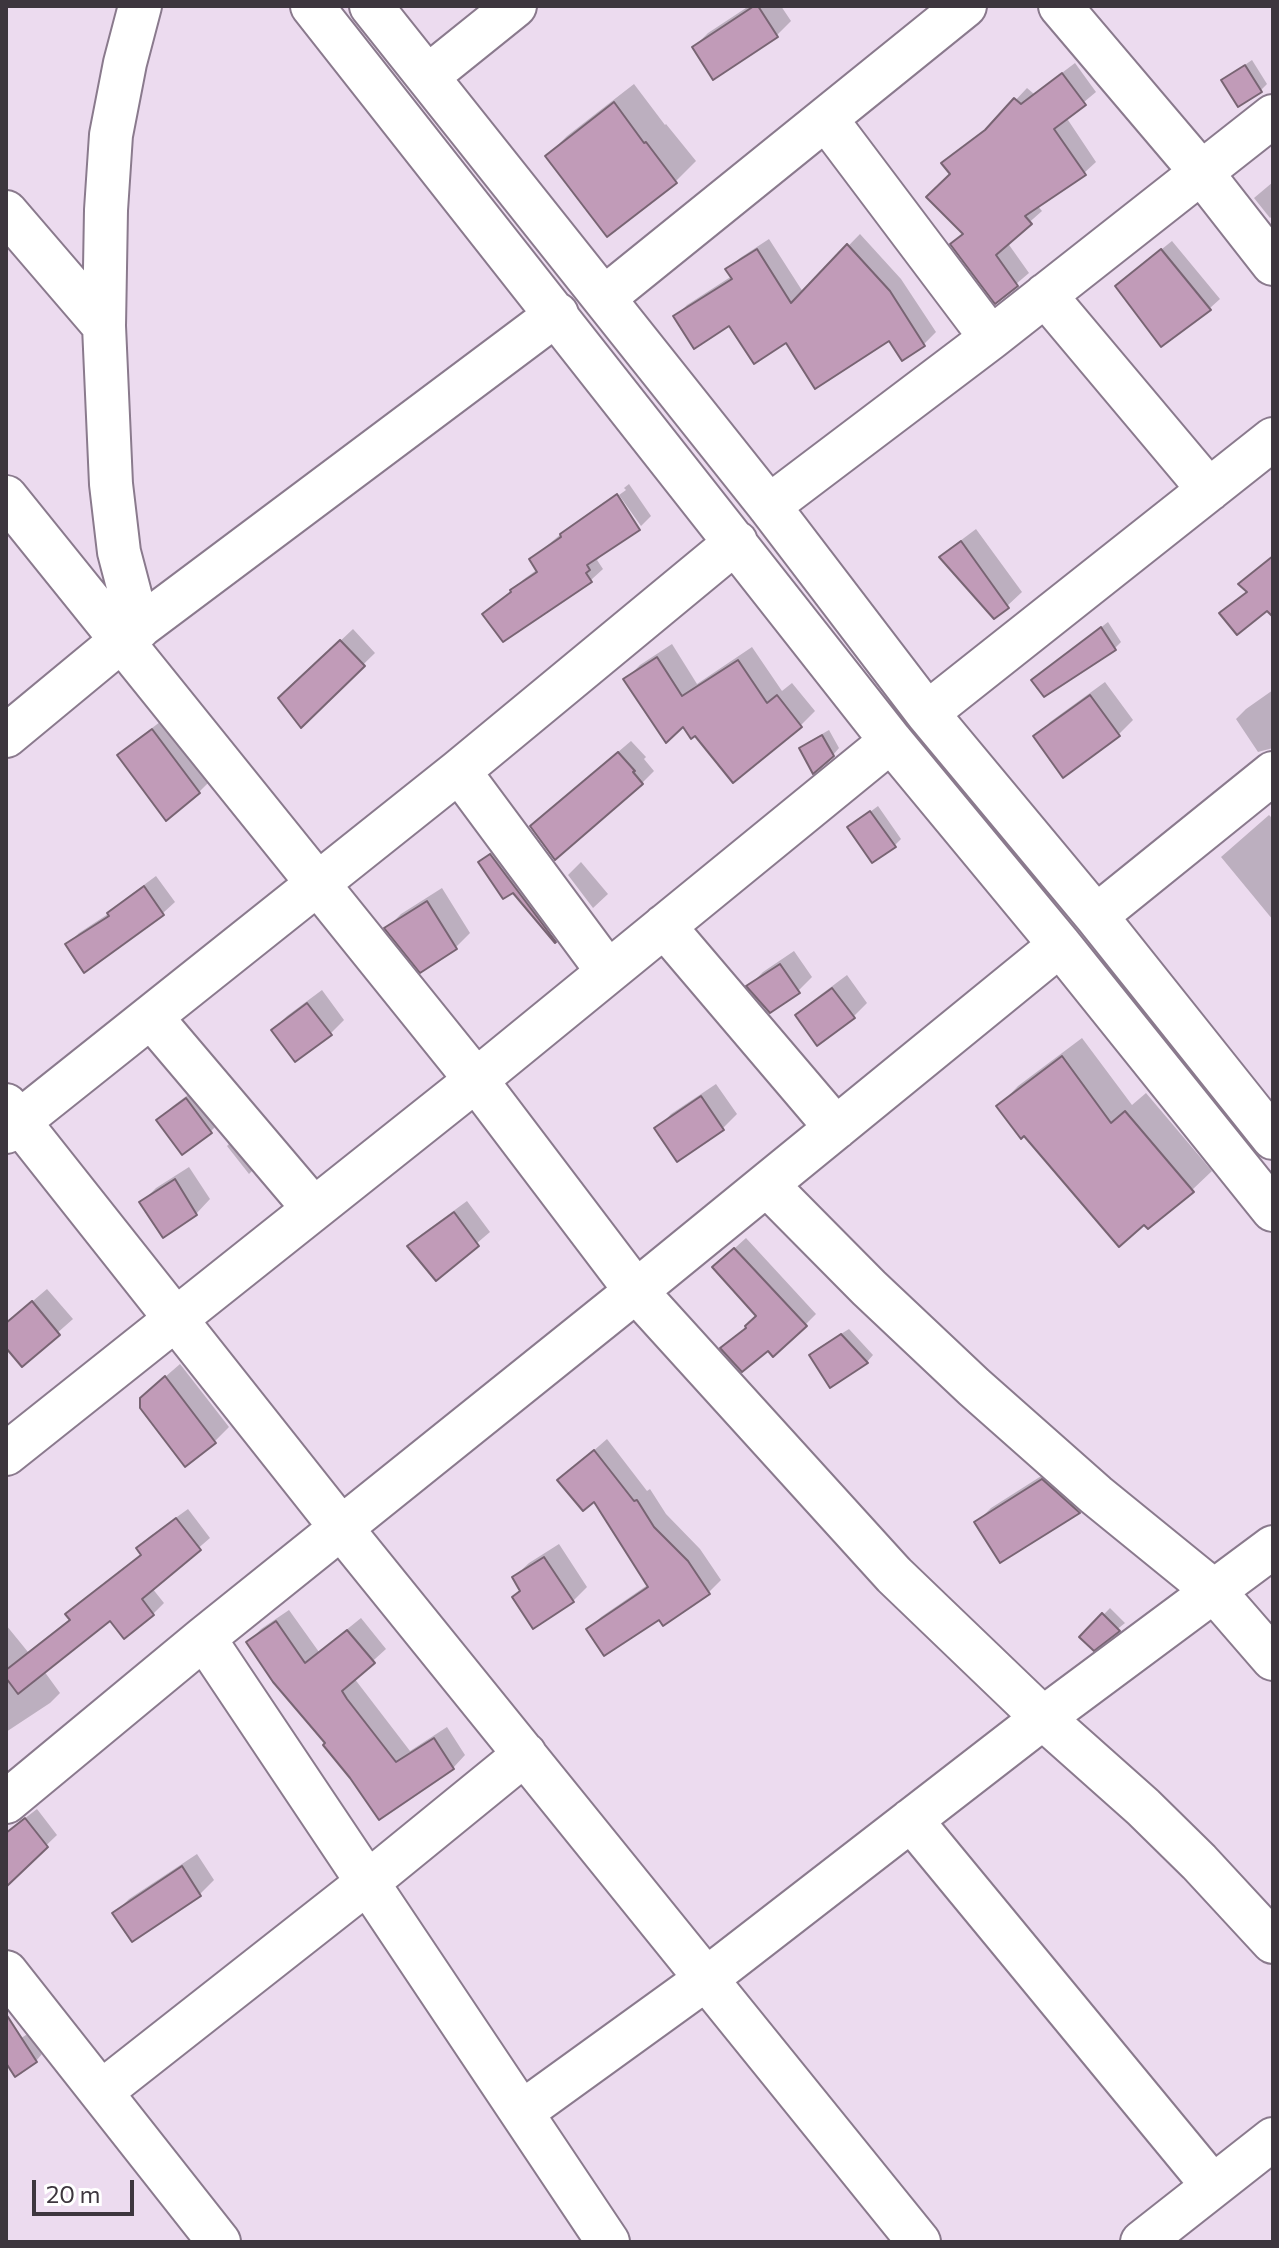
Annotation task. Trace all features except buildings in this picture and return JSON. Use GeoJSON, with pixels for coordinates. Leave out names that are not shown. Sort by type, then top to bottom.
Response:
{"type":"FeatureCollection","features":[{"type":"Feature","properties":{"kind":"street"},"geometry":{"type":"LineString","coordinates":[[131,634],[111,484],[104,326],[111,135],[140,6]]}},
{"type":"Feature","properties":{"kind":"street"},"geometry":{"type":"LineString","coordinates":[[312,6],[891,741],[1273,1210]]}},
{"type":"Feature","properties":{"kind":"street"},"geometry":{"type":"LineString","coordinates":[[371,6],[605,297],[927,713],[1096,916],[1273,1138]]}},
{"type":"Feature","properties":{"kind":"street"},"geometry":{"type":"LineString","coordinates":[[428,76],[515,6]]}},
{"type":"Feature","properties":{"kind":"street"},"geometry":{"type":"LineString","coordinates":[[605,297],[965,6]]}},
{"type":"Feature","properties":{"kind":"street"},"geometry":{"type":"LineString","coordinates":[[1060,6],[1201,172],[1273,264]]}},
{"type":"Feature","properties":{"kind":"street"},"geometry":{"type":"LineString","coordinates":[[769,506],[991,338],[1273,116]]}},
{"type":"Feature","properties":{"kind":"street"},"geometry":{"type":"LineString","coordinates":[[826,119],[991,338]]}},
{"type":"Feature","properties":{"kind":"street"},"geometry":{"type":"LineString","coordinates":[[6,212],[104,326]]}},
{"type":"Feature","properties":{"kind":"street"},"geometry":{"type":"LineString","coordinates":[[1045,295],[1209,490]]}},
{"type":"Feature","properties":{"kind":"street"},"geometry":{"type":"LineString","coordinates":[[6,736],[131,634],[557,314]]}},
{"type":"Feature","properties":{"kind":"street"},"geometry":{"type":"LineString","coordinates":[[927,713],[1273,439]]}},
{"type":"Feature","properties":{"kind":"street"},"geometry":{"type":"LineString","coordinates":[[6,497],[131,634],[317,885],[476,1080],[636,1291],[894,1575],[1043,1718],[1143,1807],[1273,1942]]}},
{"type":"Feature","properties":{"kind":"street"},"geometry":{"type":"LineString","coordinates":[[736,542],[317,885],[151,1017],[11,1120],[919,2242]]}},
{"type":"Feature","properties":{"kind":"street"},"geometry":{"type":"LineString","coordinates":[[6,1454],[476,1080],[891,741]]}},
{"type":"Feature","properties":{"kind":"street"},"geometry":{"type":"LineString","coordinates":[[459,771],[608,972]]}},
{"type":"Feature","properties":{"kind":"street"},"geometry":{"type":"LineString","coordinates":[[1096,916],[1273,773]]}},
{"type":"Feature","properties":{"kind":"street"},"geometry":{"type":"LineString","coordinates":[[664,926],[836,1128]]}},
{"type":"Feature","properties":{"kind":"street"},"geometry":{"type":"LineString","coordinates":[[6,1802],[1060,945]]}},
{"type":"Feature","properties":{"kind":"street"},"geometry":{"type":"LineString","coordinates":[[151,1017],[314,1209]]}},
{"type":"Feature","properties":{"kind":"street"},"geometry":{"type":"LineString","coordinates":[[767,1185],[869,1288],[974,1387],[1096,1495],[1214,1591],[1273,1659]]}},
{"type":"Feature","properties":{"kind":"street"},"geometry":{"type":"LineString","coordinates":[[522,2112],[706,1979],[1043,1718],[1273,1547]]}},
{"type":"Feature","properties":{"kind":"street"},"geometry":{"type":"LineString","coordinates":[[204,1638],[608,2242]]}},
{"type":"Feature","properties":{"kind":"street"},"geometry":{"type":"LineString","coordinates":[[101,2092],[525,1754]]}},
{"type":"Feature","properties":{"kind":"street"},"geometry":{"type":"LineString","coordinates":[[911,1820],[1213,2186]]}},
{"type":"Feature","properties":{"kind":"street"},"geometry":{"type":"LineString","coordinates":[[6,1972],[219,2242]]}},
{"type":"Feature","properties":{"kind":"street"},"geometry":{"type":"LineString","coordinates":[[1142,2242],[1273,2139]]}}]}
